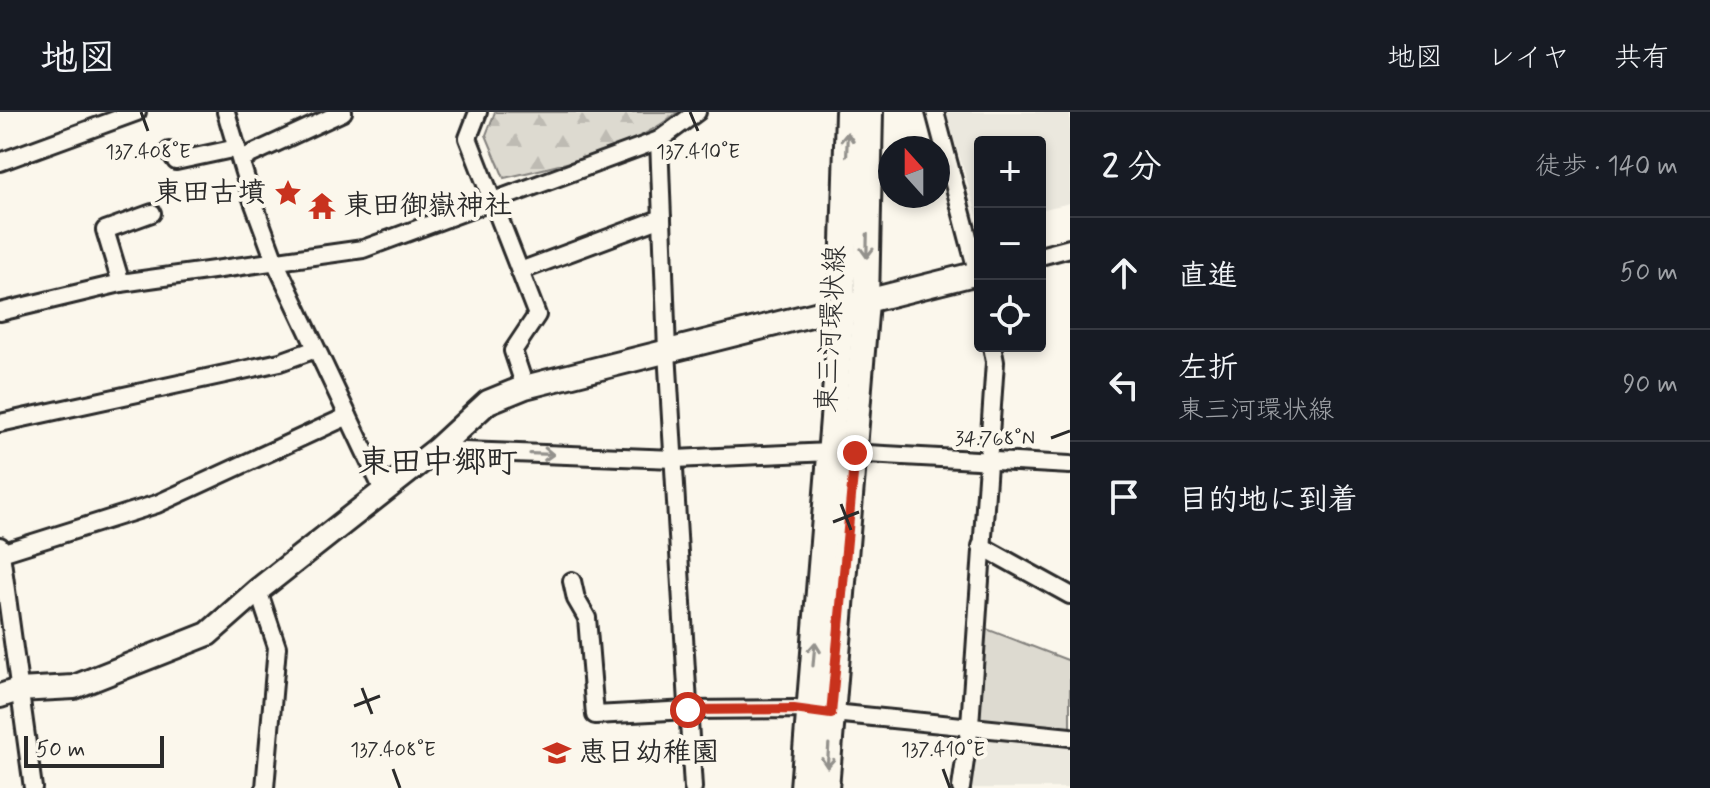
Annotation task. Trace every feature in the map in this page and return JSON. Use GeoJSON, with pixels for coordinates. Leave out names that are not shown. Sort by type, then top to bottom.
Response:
{"type":"FeatureCollection","features":[{"type":"Feature","properties":{"kind":"main road","name":"東三河環状線"},"geometry":{"type":"LineString","coordinates":[[803,788],[820,713],[855,453],[848,112]]}},
{"type":"Feature","properties":{"kind":"main road","name":"東三河環状線"},"geometry":{"type":"LineString","coordinates":[[826,788],[820,713],[830,452],[854,305],[870,112]]}},
{"type":"Feature","properties":{"kind":"street"},"geometry":{"type":"LineString","coordinates":[[0,162],[137,112]]}},
{"type":"Feature","properties":{"kind":"street"},"geometry":{"type":"LineString","coordinates":[[226,112],[251,196],[275,261],[384,492]]}},
{"type":"Feature","properties":{"kind":"street"},"geometry":{"type":"LineString","coordinates":[[169,151],[176,161],[239,153],[343,112]]}},
{"type":"Feature","properties":{"kind":"street"},"geometry":{"type":"LineString","coordinates":[[478,112],[468,138],[537,315],[513,351],[525,387]]}},
{"type":"Feature","properties":{"kind":"street"},"geometry":{"type":"LineString","coordinates":[[0,312],[121,283],[363,249],[659,140],[697,112]]}},
{"type":"Feature","properties":{"kind":"street"},"geometry":{"type":"LineString","coordinates":[[935,112],[974,257]]}},
{"type":"Feature","properties":{"kind":"street"},"geometry":{"type":"LineString","coordinates":[[659,140],[667,351],[693,788]]}},
{"type":"Feature","properties":{"kind":"street"},"geometry":{"type":"LineString","coordinates":[[121,283],[105,230],[152,213]]}},
{"type":"Feature","properties":{"kind":"street"},"geometry":{"type":"LineString","coordinates":[[520,271],[662,218]]}},
{"type":"Feature","properties":{"kind":"street"},"geometry":{"type":"LineString","coordinates":[[1046,254],[1070,248]]}},
{"type":"Feature","properties":{"kind":"street"},"geometry":{"type":"LineString","coordinates":[[9,693],[74,687],[208,634],[258,590],[436,450],[488,402],[525,387],[974,277]]}},
{"type":"Feature","properties":{"kind":"street"},"geometry":{"type":"LineString","coordinates":[[0,423],[280,362],[316,349]]}},
{"type":"Feature","properties":{"kind":"street"},"geometry":{"type":"LineString","coordinates":[[961,788],[970,725],[995,362],[993,352]]}},
{"type":"Feature","properties":{"kind":"street"},"geometry":{"type":"LineString","coordinates":[[1,553],[157,504],[348,416]]}},
{"type":"Feature","properties":{"kind":"street"},"geometry":{"type":"LineString","coordinates":[[436,450],[675,459],[830,452],[1070,465]]}},
{"type":"Feature","properties":{"kind":"street"},"geometry":{"type":"LineString","coordinates":[[0,546],[9,693],[33,788]]}},
{"type":"Feature","properties":{"kind":"street"},"geometry":{"type":"LineString","coordinates":[[981,546],[1070,595]]}},
{"type":"Feature","properties":{"kind":"street"},"geometry":{"type":"LineString","coordinates":[[572,581],[576,599],[587,618],[595,715],[794,709],[1070,737]]}},
{"type":"Feature","properties":{"kind":"street"},"geometry":{"type":"LineString","coordinates":[[258,590],[277,647],[265,788]]}},
{"type":"Feature","properties":{"kind":"shaded area"},"geometry":{"type":"Polygon","coordinates":[[[946,112],[1070,112],[1070,203],[1046,209],[1046,136],[974,136],[974,204],[946,112]]]}},
{"type":"Feature","properties":{"kind":"shaded area"},"geometry":{"type":"Polygon","coordinates":[[[985,735],[1070,743],[1070,788],[970,788],[977,739],[985,735]]]}},
{"type":"Feature","properties":{"kind":"green space"},"geometry":{"type":"Polygon","coordinates":[[[495,112],[678,112],[659,126],[617,147],[573,162],[504,178],[486,135],[495,112]]]}},
{"type":"Feature","properties":{"kind":"green space"},"geometry":{"type":"Polygon","coordinates":[[[976,625],[1070,661],[1070,737],[970,725],[976,625]]]}},
{"type":"Feature","properties":{"kind":"place","name":"東田古墳"},"geometry":{"type":"Point","coordinates":[288,193]}},
{"type":"Feature","properties":{"kind":"place","name":"東田御嶽神社"},"geometry":{"type":"Point","coordinates":[322,206]}},
{"type":"Feature","properties":{"kind":"place","name":"恵日幼稚園"},"geometry":{"type":"Point","coordinates":[557,753]}},
{"type":"Feature","properties":{"kind":"district","name":"東田中郷町"},"geometry":{"type":"Point","coordinates":[438,463]}},
{"type":"Feature","properties":{"kind":"route"},"geometry":{"type":"LineString","coordinates":[[688,710],[794,709],[831,714],[855,453]]}}]}
